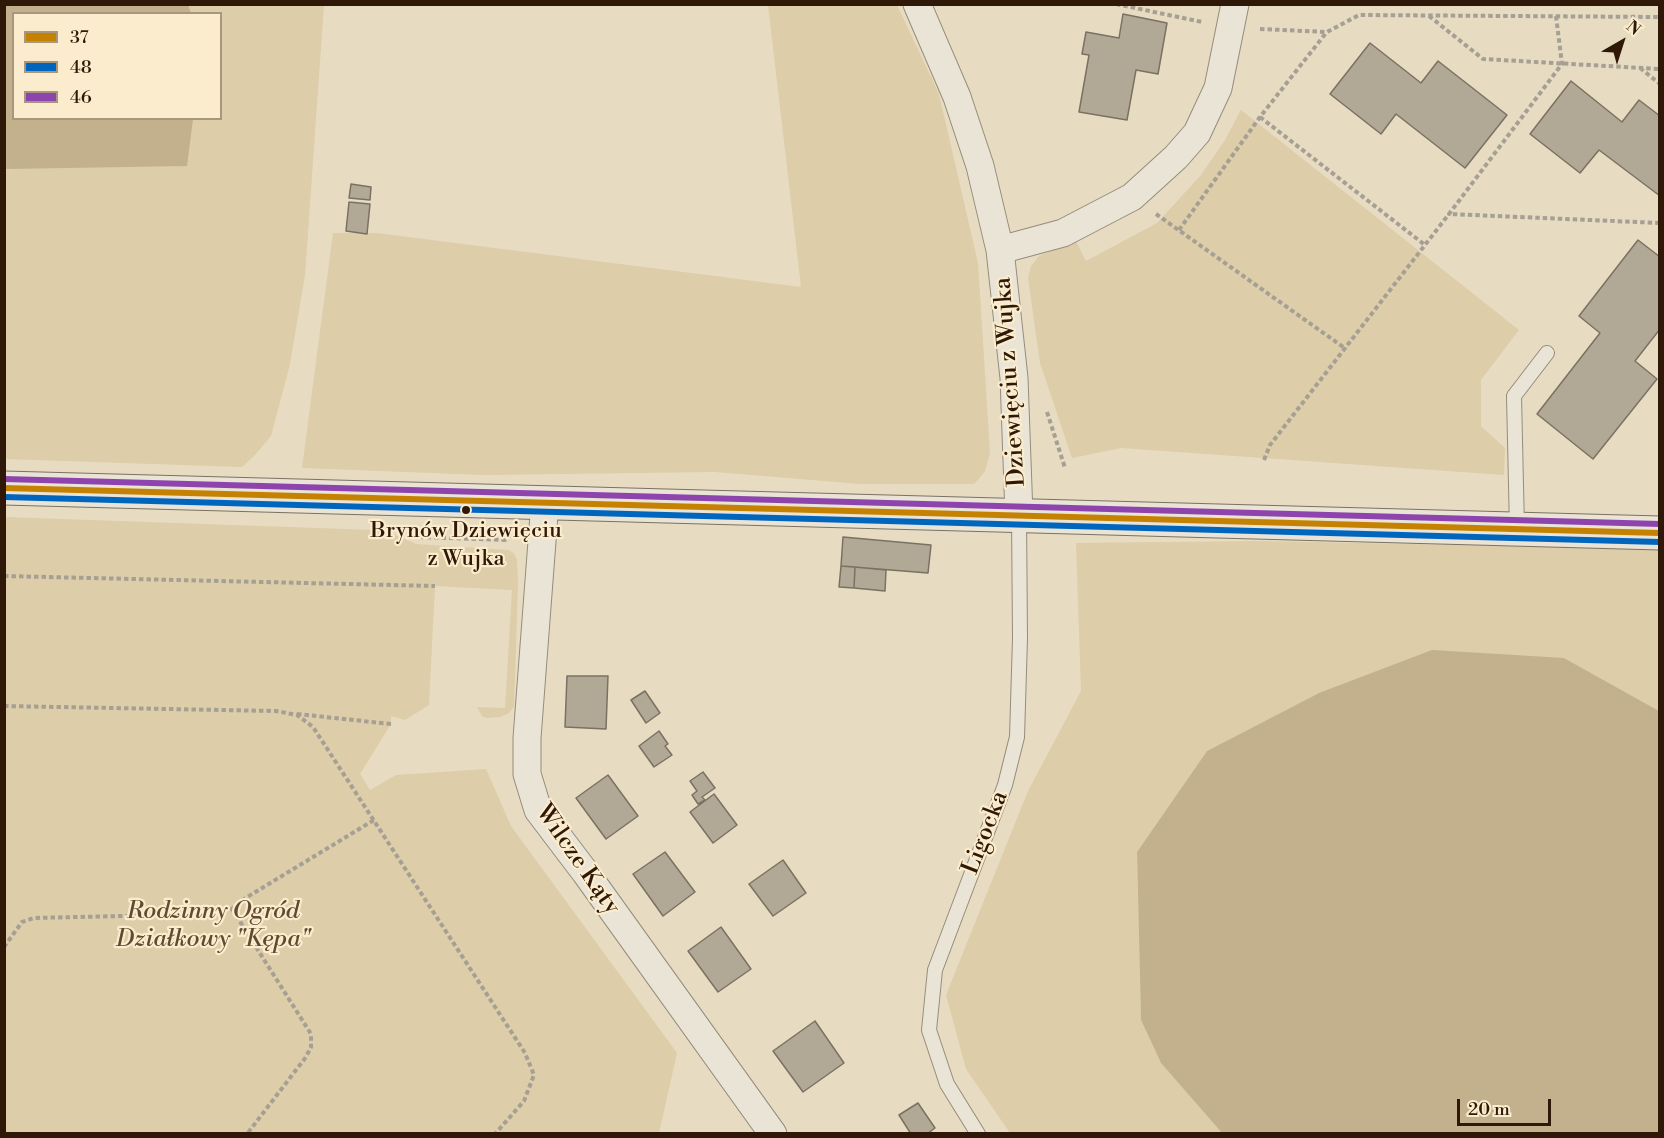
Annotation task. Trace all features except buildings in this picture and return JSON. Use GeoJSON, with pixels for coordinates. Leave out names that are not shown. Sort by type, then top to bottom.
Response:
{"type":"FeatureCollection","features":[{"type":"Feature","properties":{"kind":"street","name":"Dziewięciu z Wujka"},"geometry":{"type":"LineString","coordinates":[[917,4],[957,98],[980,166],[1000,250],[1014,378],[1019,515]]}},
{"type":"Feature","properties":{"kind":"street","name":"Dziewięciu z Wujka"},"geometry":{"type":"LineString","coordinates":[[1000,250],[1063,233],[1132,197],[1176,157],[1197,133],[1218,88],[1233,16]]}},
{"type":"Feature","properties":{"kind":"street"},"geometry":{"type":"LineString","coordinates":[[4,488],[1659,533]]}},
{"type":"Feature","properties":{"kind":"street","name":"Wilcze Kąty"},"geometry":{"type":"LineString","coordinates":[[545,502],[527,738],[527,774],[538,810],[773,1134]]}},
{"type":"Feature","properties":{"kind":"lane"},"geometry":{"type":"LineString","coordinates":[[1517,530],[1514,396],[1546,352]]}},
{"type":"Feature","properties":{"kind":"lane","name":"Ligocka"},"geometry":{"type":"LineString","coordinates":[[978,1134],[947,1084],[929,1030],[934,970],[1005,785],[1017,737],[1020,638],[1019,515]]}},
{"type":"Feature","properties":{"kind":"path"},"geometry":{"type":"LineString","coordinates":[[1116,4],[1233,16],[1327,32]]}},
{"type":"Feature","properties":{"kind":"path"},"geometry":{"type":"LineString","coordinates":[[1179,231],[1260,117],[1327,32],[1359,15],[1659,17]]}},
{"type":"Feature","properties":{"kind":"path"},"geometry":{"type":"LineString","coordinates":[[1428,15],[1483,59],[1659,69]]}},
{"type":"Feature","properties":{"kind":"path"},"geometry":{"type":"LineString","coordinates":[[1264,460],[1270,445],[1346,349],[1562,64],[1556,16]]}},
{"type":"Feature","properties":{"kind":"path"},"geometry":{"type":"LineString","coordinates":[[1639,68],[1659,84]]}},
{"type":"Feature","properties":{"kind":"path"},"geometry":{"type":"LineString","coordinates":[[1260,117],[1425,245]]}},
{"type":"Feature","properties":{"kind":"path"},"geometry":{"type":"LineString","coordinates":[[1132,197],[1346,349]]}},
{"type":"Feature","properties":{"kind":"path"},"geometry":{"type":"LineString","coordinates":[[1449,214],[1659,223]]}},
{"type":"Feature","properties":{"kind":"path"},"geometry":{"type":"LineString","coordinates":[[4,576],[435,586]]}},
{"type":"Feature","properties":{"kind":"path"},"geometry":{"type":"LineString","coordinates":[[4,706],[276,711],[391,724]]}},
{"type":"Feature","properties":{"kind":"path"},"geometry":{"type":"LineString","coordinates":[[296,714],[313,727],[525,1053],[534,1075],[524,1101],[495,1134]]}},
{"type":"Feature","properties":{"kind":"path"},"geometry":{"type":"LineString","coordinates":[[4,947],[22,922],[34,918],[208,914],[232,909],[244,899],[374,820]]}},
{"type":"Feature","properties":{"kind":"path"},"geometry":{"type":"LineString","coordinates":[[232,909],[311,1034],[311,1047],[306,1057],[247,1134]]}},
{"type":"Feature","properties":{"kind":"green space"},"geometry":{"type":"Polygon","coordinates":[[[4,5],[324,5],[305,275],[290,364],[271,436],[242,467],[5,459],[4,5]]]}},
{"type":"Feature","properties":{"kind":"green space"},"geometry":{"type":"Polygon","coordinates":[[[768,5],[897,5],[939,94],[978,263],[990,453],[985,471],[974,484],[860,484],[715,472],[484,475],[302,468],[333,233],[377,233],[801,287],[768,5]]]}},
{"type":"Feature","properties":{"kind":"green space"},"geometry":{"type":"Polygon","coordinates":[[[1241,110],[1519,330],[1481,380],[1481,426],[1505,448],[1504,475],[1121,448],[1072,458],[1040,363],[1028,278],[1031,266],[1039,256],[1076,241],[1086,261],[1157,223],[1201,175],[1225,140],[1241,110]]]}},
{"type":"Feature","properties":{"kind":"green space","name":"Rodzinny Ogród Działkowy \"Kępa\""},"geometry":{"type":"Polygon","coordinates":[[[5,517],[374,530],[395,535],[416,544],[509,550],[514,554],[517,560],[518,584],[514,707],[509,713],[500,717],[487,718],[482,716],[477,707],[505,708],[512,590],[435,586],[429,705],[405,720],[391,716],[391,724],[360,774],[370,790],[396,775],[486,769],[511,826],[677,1053],[659,1133],[5,1133],[5,517]]]}},
{"type":"Feature","properties":{"kind":"green space"},"geometry":{"type":"Polygon","coordinates":[[[1258,541],[1659,549],[1659,711],[1564,658],[1319,693],[1207,751],[1137,852],[1141,1020],[1161,1063],[1222,1133],[1010,1133],[966,1069],[946,995],[1028,791],[1081,691],[1076,543],[1258,541]]]}},
{"type":"Feature","properties":{"kind":"shaded area"},"geometry":{"type":"Polygon","coordinates":[[[4,5],[188,5],[191,12],[12,12],[12,120],[193,120],[187,166],[5,169],[4,5]]]}},
{"type":"Feature","properties":{"kind":"shaded area"},"geometry":{"type":"Polygon","coordinates":[[[1432,650],[1564,658],[1659,711],[1659,1133],[1222,1133],[1161,1063],[1141,1020],[1137,852],[1207,751],[1319,693],[1432,650]]]}},
{"type":"Feature","properties":{"kind":"transit line","name":"46"},"geometry":{"type":"LineString","coordinates":[[4,479],[1660,524]]}},
{"type":"Feature","properties":{"kind":"transit line","name":"37"},"geometry":{"type":"LineString","coordinates":[[4,488],[1660,533]]}},
{"type":"Feature","properties":{"kind":"transit line","name":"48"},"geometry":{"type":"LineString","coordinates":[[4,497],[1660,542]]}},
{"type":"Feature","properties":{"kind":"place","name":"Brynów Dziewięciu z Wujka"},"geometry":{"type":"Point","coordinates":[466,510]}}]}
